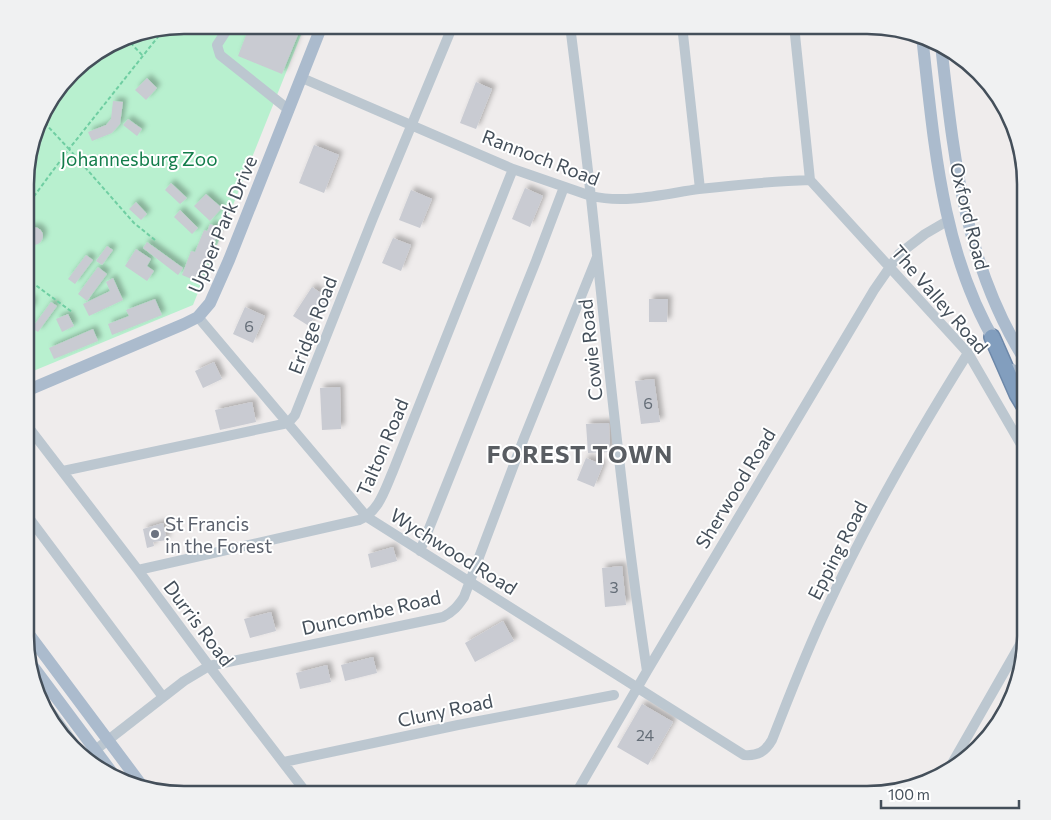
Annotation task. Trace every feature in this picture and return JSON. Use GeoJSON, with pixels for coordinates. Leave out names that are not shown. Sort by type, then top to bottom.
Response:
{"type":"FeatureCollection","features":[{"type":"Feature","properties":{"kind":"highway"},"geometry":{"type":"LineString","coordinates":[[992,336],[1017,394]]}},
{"type":"Feature","properties":{"kind":"main road","name":"Upper Park Drive"},"geometry":{"type":"LineString","coordinates":[[34,388],[184,324],[198,317],[210,303],[319,34]]}},
{"type":"Feature","properties":{"kind":"main road","name":"Oxford Road"},"geometry":{"type":"LineString","coordinates":[[923,45],[938,173],[961,263],[983,322],[1017,377]]}},
{"type":"Feature","properties":{"kind":"main road","name":"Oxford Road"},"geometry":{"type":"LineString","coordinates":[[942,54],[953,149],[966,214],[988,289],[998,313],[1017,346]]}},
{"type":"Feature","properties":{"kind":"main road"},"geometry":{"type":"LineString","coordinates":[[34,642],[136,778]]}},
{"type":"Feature","properties":{"kind":"main road"},"geometry":{"type":"LineString","coordinates":[[40,678],[88,751]]}},
{"type":"Feature","properties":{"kind":"street"},"geometry":{"type":"LineString","coordinates":[[224,34],[217,45],[220,56],[289,110]]}},
{"type":"Feature","properties":{"kind":"street","name":"Eridge Road"},"geometry":{"type":"LineString","coordinates":[[288,423],[302,400],[373,218],[449,34]]}},
{"type":"Feature","properties":{"kind":"street","name":"Cowie Road"},"geometry":{"type":"LineString","coordinates":[[571,34],[636,595],[647,671]]}},
{"type":"Feature","properties":{"kind":"street"},"geometry":{"type":"LineString","coordinates":[[683,34],[700,189]]}},
{"type":"Feature","properties":{"kind":"street"},"geometry":{"type":"LineString","coordinates":[[795,34],[810,180]]}},
{"type":"Feature","properties":{"kind":"street","name":"Rannoch Road"},"geometry":{"type":"LineString","coordinates":[[302,78],[513,168],[605,200],[700,189],[810,180]]}},
{"type":"Feature","properties":{"kind":"street","name":"Talton Road"},"geometry":{"type":"LineString","coordinates":[[138,570],[341,525],[367,517],[380,502],[393,471],[513,168]]}},
{"type":"Feature","properties":{"kind":"street","name":"The Valley Road"},"geometry":{"type":"LineString","coordinates":[[810,180],[968,353],[1017,437]]}},
{"type":"Feature","properties":{"kind":"street"},"geometry":{"type":"LineString","coordinates":[[420,551],[564,187]]}},
{"type":"Feature","properties":{"kind":"street","name":"Sherwood Road"},"geometry":{"type":"LineString","coordinates":[[580,786],[889,267],[899,254],[925,234],[949,220]]}},
{"type":"Feature","properties":{"kind":"street","name":"Duncombe Road"},"geometry":{"type":"LineString","coordinates":[[92,755],[163,696],[197,672],[209,666],[443,617],[458,606],[464,597],[520,446],[597,257]]}},
{"type":"Feature","properties":{"kind":"street","name":"Wychwood Road"},"geometry":{"type":"LineString","coordinates":[[198,317],[367,517],[744,755]]}},
{"type":"Feature","properties":{"kind":"street","name":"Epping Road"},"geometry":{"type":"LineString","coordinates":[[744,755],[760,754],[767,749],[825,611],[851,557],[968,353]]}},
{"type":"Feature","properties":{"kind":"street"},"geometry":{"type":"LineString","coordinates":[[63,471],[288,423]]}},
{"type":"Feature","properties":{"kind":"street","name":"Durris Road"},"geometry":{"type":"LineString","coordinates":[[34,434],[301,786]]}},
{"type":"Feature","properties":{"kind":"street"},"geometry":{"type":"LineString","coordinates":[[34,525],[163,696]]}},
{"type":"Feature","properties":{"kind":"street"},"geometry":{"type":"LineString","coordinates":[[956,756],[1016,651]]}},
{"type":"Feature","properties":{"kind":"street","name":"Cluny Road"},"geometry":{"type":"LineString","coordinates":[[284,762],[458,725],[614,695]]}},
{"type":"Feature","properties":{"kind":"street"},"geometry":{"type":"LineString","coordinates":[[62,722],[84,748]]}},
{"type":"Feature","properties":{"kind":"path"},"geometry":{"type":"LineString","coordinates":[[34,196],[69,149],[159,36]]}},
{"type":"Feature","properties":{"kind":"path"},"geometry":{"type":"LineString","coordinates":[[131,44],[143,56]]}},
{"type":"Feature","properties":{"kind":"path"},"geometry":{"type":"LineString","coordinates":[[46,125],[134,223],[155,240]]}},
{"type":"Feature","properties":{"kind":"path"},"geometry":{"type":"LineString","coordinates":[[34,284],[72,312]]}},
{"type":"Feature","properties":{"kind":"green space","name":"Johannesburg Zoo"},"geometry":{"type":"Polygon","coordinates":[[[174,34],[301,34],[193,305],[34,371],[34,184],[35,165],[45,127],[59,101],[85,71],[109,54],[127,45],[145,39],[174,34]]]}},
{"type":"Feature","properties":{"kind":"building"},"geometry":{"type":"Polygon","coordinates":[[[247,34],[298,34],[282,74],[238,56],[247,34]]]}},
{"type":"Feature","properties":{"kind":"building"},"geometry":{"type":"Polygon","coordinates":[[[147,78],[157,88],[146,100],[135,90],[147,78]]]}},
{"type":"Feature","properties":{"kind":"building"},"geometry":{"type":"Polygon","coordinates":[[[476,82],[492,89],[476,129],[460,123],[476,82]]]}},
{"type":"Feature","properties":{"kind":"building"},"geometry":{"type":"Polygon","coordinates":[[[113,101],[123,102],[120,124],[112,133],[92,141],[88,132],[106,125],[111,119],[113,101]]]}},
{"type":"Feature","properties":{"kind":"building"},"geometry":{"type":"Polygon","coordinates":[[[128,119],[142,129],[137,136],[123,125],[128,119]]]}},
{"type":"Feature","properties":{"kind":"building"},"geometry":{"type":"Polygon","coordinates":[[[314,145],[339,155],[324,193],[299,183],[314,145]]]}},
{"type":"Feature","properties":{"kind":"building"},"geometry":{"type":"Polygon","coordinates":[[[171,183],[187,198],[180,204],[165,190],[171,183]]]}},
{"type":"Feature","properties":{"kind":"building"},"geometry":{"type":"Polygon","coordinates":[[[525,188],[543,196],[530,227],[512,219],[525,188]]]}},
{"type":"Feature","properties":{"kind":"building"},"geometry":{"type":"Polygon","coordinates":[[[411,190],[432,199],[420,228],[399,220],[411,190]]]}},
{"type":"Feature","properties":{"kind":"building"},"geometry":{"type":"Polygon","coordinates":[[[206,194],[222,208],[210,221],[194,206],[206,194]]]}},
{"type":"Feature","properties":{"kind":"building"},"geometry":{"type":"Polygon","coordinates":[[[136,202],[147,214],[141,220],[129,209],[136,202]]]}},
{"type":"Feature","properties":{"kind":"building"},"geometry":{"type":"Polygon","coordinates":[[[180,210],[198,228],[192,234],[174,217],[180,210]]]}},
{"type":"Feature","properties":{"kind":"building"},"geometry":{"type":"Polygon","coordinates":[[[210,224],[220,228],[199,282],[182,275],[191,251],[195,252],[204,230],[207,231],[210,224]]]}},
{"type":"Feature","properties":{"kind":"building"},"geometry":{"type":"Polygon","coordinates":[[[34,227],[43,236],[40,242],[34,245],[34,227]]]}},
{"type":"Feature","properties":{"kind":"building"},"geometry":{"type":"Polygon","coordinates":[[[393,238],[411,245],[401,271],[382,263],[393,238]]]}},
{"type":"Feature","properties":{"kind":"building"},"geometry":{"type":"Polygon","coordinates":[[[147,242],[183,268],[178,275],[143,248],[147,242]]]}},
{"type":"Feature","properties":{"kind":"building"},"geometry":{"type":"Polygon","coordinates":[[[107,246],[113,250],[102,265],[96,261],[107,246]]]}},
{"type":"Feature","properties":{"kind":"building"},"geometry":{"type":"Polygon","coordinates":[[[136,249],[151,259],[147,266],[154,271],[147,281],[125,266],[136,249]]]}},
{"type":"Feature","properties":{"kind":"building"},"geometry":{"type":"Polygon","coordinates":[[[86,255],[93,260],[75,284],[68,279],[86,255]]]}},
{"type":"Feature","properties":{"kind":"building"},"geometry":{"type":"Polygon","coordinates":[[[98,267],[107,274],[87,301],[78,294],[98,267]]]}},
{"type":"Feature","properties":{"kind":"building"},"geometry":{"type":"Polygon","coordinates":[[[113,278],[123,300],[89,316],[83,304],[110,291],[106,282],[113,278]]]}},
{"type":"Feature","properties":{"kind":"building"},"geometry":{"type":"Polygon","coordinates":[[[312,287],[327,297],[309,326],[293,316],[312,287]]]}},
{"type":"Feature","properties":{"kind":"building"},"geometry":{"type":"Polygon","coordinates":[[[155,299],[162,315],[112,335],[108,324],[129,316],[126,310],[155,299]]]}},
{"type":"Feature","properties":{"kind":"building"},"geometry":{"type":"Polygon","coordinates":[[[649,299],[668,299],[667,322],[649,322],[649,299]]]}},
{"type":"Feature","properties":{"kind":"building"},"geometry":{"type":"Polygon","coordinates":[[[51,302],[57,306],[38,332],[34,329],[34,325],[51,302]]]}},
{"type":"Feature","properties":{"kind":"building"},"geometry":{"type":"Polygon","coordinates":[[[245,307],[265,316],[253,343],[233,334],[245,307]]]}},
{"type":"Feature","properties":{"kind":"building"},"geometry":{"type":"Polygon","coordinates":[[[68,314],[74,326],[62,332],[56,319],[68,314]]]}},
{"type":"Feature","properties":{"kind":"building"},"geometry":{"type":"Polygon","coordinates":[[[93,329],[98,341],[54,359],[49,348],[93,329]]]}},
{"type":"Feature","properties":{"kind":"building"},"geometry":{"type":"Polygon","coordinates":[[[214,362],[222,379],[203,388],[195,371],[214,362]]]}},
{"type":"Feature","properties":{"kind":"building"},"geometry":{"type":"Polygon","coordinates":[[[654,379],[660,422],[641,424],[635,381],[654,379]]]}},
{"type":"Feature","properties":{"kind":"building"},"geometry":{"type":"Polygon","coordinates":[[[340,387],[341,429],[322,430],[320,388],[340,387]]]}},
{"type":"Feature","properties":{"kind":"building"},"geometry":{"type":"Polygon","coordinates":[[[252,402],[256,422],[220,430],[215,410],[252,402]]]}},
{"type":"Feature","properties":{"kind":"building"},"geometry":{"type":"Polygon","coordinates":[[[609,423],[610,452],[588,453],[586,424],[609,423]]]}},
{"type":"Feature","properties":{"kind":"building"},"geometry":{"type":"Polygon","coordinates":[[[586,458],[603,465],[594,487],[577,480],[586,458]]]}},
{"type":"Feature","properties":{"kind":"building","name":"St Francis in the Forest"},"geometry":{"type":"Polygon","coordinates":[[[163,523],[167,540],[153,542],[154,546],[147,548],[143,529],[163,523]]]}},
{"type":"Feature","properties":{"kind":"building"},"geometry":{"type":"Polygon","coordinates":[[[393,547],[397,561],[371,568],[368,554],[393,547]]]}},
{"type":"Feature","properties":{"kind":"building"},"geometry":{"type":"Polygon","coordinates":[[[622,566],[626,605],[605,607],[602,568],[622,566]]]}},
{"type":"Feature","properties":{"kind":"building"},"geometry":{"type":"Polygon","coordinates":[[[271,612],[276,631],[250,638],[244,619],[271,612]]]}},
{"type":"Feature","properties":{"kind":"building"},"geometry":{"type":"Polygon","coordinates":[[[503,621],[514,641],[475,662],[465,643],[503,621]]]}},
{"type":"Feature","properties":{"kind":"building"},"geometry":{"type":"Polygon","coordinates":[[[373,657],[377,673],[345,681],[341,665],[373,657]]]}},
{"type":"Feature","properties":{"kind":"building"},"geometry":{"type":"Polygon","coordinates":[[[327,665],[331,682],[300,689],[296,673],[327,665]]]}},
{"type":"Feature","properties":{"kind":"building"},"geometry":{"type":"Polygon","coordinates":[[[642,704],[673,722],[648,765],[617,747],[642,704]]]}},
{"type":"Feature","properties":{"kind":"place","name":"St Francis in the Forest"},"geometry":{"type":"Point","coordinates":[155,534]}},
{"type":"Feature","properties":{"kind":"district","name":"FOREST TOWN"},"geometry":{"type":"Point","coordinates":[580,453]}}]}
